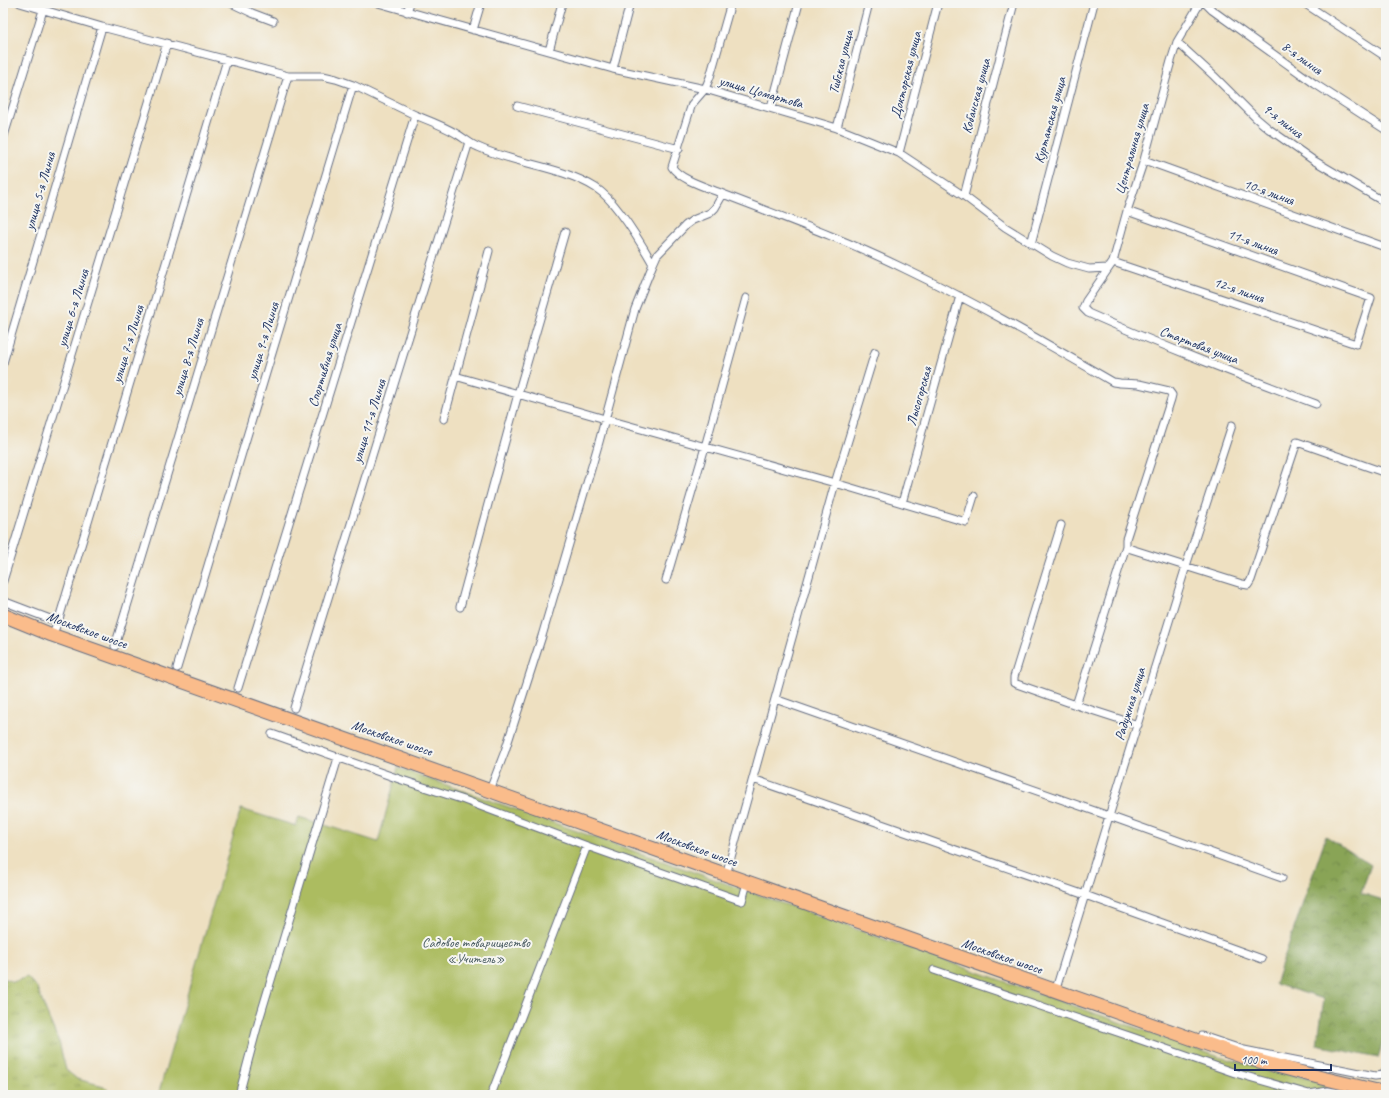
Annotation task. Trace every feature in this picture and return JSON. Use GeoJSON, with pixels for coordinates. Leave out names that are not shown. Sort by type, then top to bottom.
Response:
{"type":"FeatureCollection","features":[{"type":"Feature","properties":{"kind":"highway","name":"Московское шоссе"},"geometry":{"type":"LineString","coordinates":[[3,615],[52,635],[490,790],[747,883],[1056,989],[1244,1057],[1318,1077],[1386,1093]]}},
{"type":"Feature","properties":{"kind":"street"},"geometry":{"type":"LineString","coordinates":[[20,3],[102,27],[288,76],[323,76],[336,78],[353,85],[415,115],[443,126],[477,147],[584,181],[607,196],[653,264]]}},
{"type":"Feature","properties":{"kind":"street"},"geometry":{"type":"LineString","coordinates":[[231,3],[252,14],[273,21]]}},
{"type":"Feature","properties":{"kind":"street","name":"улица Цомартова"},"geometry":{"type":"LineString","coordinates":[[378,3],[613,69],[705,89],[837,128],[899,153],[964,196],[1005,227],[1052,256],[1067,263],[1089,269],[1108,268]]}},
{"type":"Feature","properties":{"kind":"street"},"geometry":{"type":"LineString","coordinates":[[408,12],[410,3]]}},
{"type":"Feature","properties":{"kind":"street"},"geometry":{"type":"LineString","coordinates":[[473,30],[481,3]]}},
{"type":"Feature","properties":{"kind":"street"},"geometry":{"type":"LineString","coordinates":[[549,51],[562,3]]}},
{"type":"Feature","properties":{"kind":"street"},"geometry":{"type":"LineString","coordinates":[[613,69],[630,3]]}},
{"type":"Feature","properties":{"kind":"street"},"geometry":{"type":"LineString","coordinates":[[731,3],[705,89],[692,104],[689,113],[679,149],[673,162],[672,167],[675,172],[723,194],[836,237],[904,268],[1018,327],[1113,382],[1139,384],[1170,391],[1172,395],[1126,539],[1126,546],[1076,705]]}},
{"type":"Feature","properties":{"kind":"street"},"geometry":{"type":"LineString","coordinates":[[770,108],[799,3]]}},
{"type":"Feature","properties":{"kind":"street","name":"Тибская улица"},"geometry":{"type":"LineString","coordinates":[[837,128],[869,3]]}},
{"type":"Feature","properties":{"kind":"street","name":"Докторская улица"},"geometry":{"type":"LineString","coordinates":[[899,153],[938,3]]}},
{"type":"Feature","properties":{"kind":"street","name":"Кобанская улица"},"geometry":{"type":"LineString","coordinates":[[964,196],[1014,3]]}},
{"type":"Feature","properties":{"kind":"street","name":"Куртатская улица"},"geometry":{"type":"LineString","coordinates":[[1031,244],[1094,3]]}},
{"type":"Feature","properties":{"kind":"street","name":"Центральная улица"},"geometry":{"type":"LineString","coordinates":[[1086,301],[1113,262],[1127,210],[1144,160],[1162,90],[1177,42],[1200,3]]}},
{"type":"Feature","properties":{"kind":"street","name":"8-я линия"},"geometry":{"type":"LineString","coordinates":[[1205,3],[1212,10],[1315,84],[1386,130]]}},
{"type":"Feature","properties":{"kind":"street"},"geometry":{"type":"LineString","coordinates":[[1304,3],[1386,58]]}},
{"type":"Feature","properties":{"kind":"street"},"geometry":{"type":"LineString","coordinates":[[3,139],[43,10]]}},
{"type":"Feature","properties":{"kind":"street","name":"улица 5-я Линия"},"geometry":{"type":"LineString","coordinates":[[3,363],[102,27]]}},
{"type":"Feature","properties":{"kind":"street","name":"9-я линия"},"geometry":{"type":"LineString","coordinates":[[1177,42],[1269,129],[1313,160],[1386,203]]}},
{"type":"Feature","properties":{"kind":"street","name":"улица 6-я Линия"},"geometry":{"type":"LineString","coordinates":[[3,581],[167,43]]}},
{"type":"Feature","properties":{"kind":"street","name":"улица 7-я Линия"},"geometry":{"type":"LineString","coordinates":[[52,635],[58,622],[227,60]]}},
{"type":"Feature","properties":{"kind":"street","name":"улица 8-я Линия"},"geometry":{"type":"LineString","coordinates":[[115,646],[288,76]]}},
{"type":"Feature","properties":{"kind":"street","name":"улица 9-я Линия"},"geometry":{"type":"LineString","coordinates":[[177,668],[353,85]]}},
{"type":"Feature","properties":{"kind":"street"},"geometry":{"type":"LineString","coordinates":[[517,106],[679,149]]}},
{"type":"Feature","properties":{"kind":"street","name":"Спортивная улица"},"geometry":{"type":"LineString","coordinates":[[238,688],[415,115]]}},
{"type":"Feature","properties":{"kind":"street","name":"улица 11-я Линия"},"geometry":{"type":"LineString","coordinates":[[294,708],[469,142]]}},
{"type":"Feature","properties":{"kind":"street","name":"10-я линия"},"geometry":{"type":"LineString","coordinates":[[1144,160],[1385,247]]}},
{"type":"Feature","properties":{"kind":"street"},"geometry":{"type":"LineString","coordinates":[[490,790],[505,750],[542,636],[599,442],[635,309],[657,255],[686,225],[693,220],[710,213],[715,208],[723,194]]}},
{"type":"Feature","properties":{"kind":"street","name":"11-я линия"},"geometry":{"type":"LineString","coordinates":[[1127,210],[1371,298],[1356,344]]}},
{"type":"Feature","properties":{"kind":"street"},"geometry":{"type":"LineString","coordinates":[[460,607],[462,595],[518,394],[565,232]]}},
{"type":"Feature","properties":{"kind":"street"},"geometry":{"type":"LineString","coordinates":[[444,419],[489,251]]}},
{"type":"Feature","properties":{"kind":"street","name":"12-я линия"},"geometry":{"type":"LineString","coordinates":[[1113,262],[1356,344]]}},
{"type":"Feature","properties":{"kind":"street","name":"Лысогорская"},"geometry":{"type":"LineString","coordinates":[[902,503],[960,296]]}},
{"type":"Feature","properties":{"kind":"street"},"geometry":{"type":"LineString","coordinates":[[666,580],[706,447],[746,298]]}},
{"type":"Feature","properties":{"kind":"street","name":"Стартовая улица"},"geometry":{"type":"LineString","coordinates":[[1086,301],[1084,308],[1088,313],[1122,329],[1316,404]]}},
{"type":"Feature","properties":{"kind":"street"},"geometry":{"type":"LineString","coordinates":[[726,875],[835,483],[875,352]]}},
{"type":"Feature","properties":{"kind":"street"},"geometry":{"type":"LineString","coordinates":[[455,376],[835,483],[966,522],[974,496]]}},
{"type":"Feature","properties":{"kind":"street","name":"Радужная улица"},"geometry":{"type":"LineString","coordinates":[[1056,989],[1186,566],[1232,425]]}},
{"type":"Feature","properties":{"kind":"street"},"geometry":{"type":"LineString","coordinates":[[1126,546],[1248,585],[1251,580],[1297,442],[1386,473]]}},
{"type":"Feature","properties":{"kind":"street"},"geometry":{"type":"LineString","coordinates":[[1060,524],[1014,677],[1014,684],[1138,724]]}},
{"type":"Feature","properties":{"kind":"street"},"geometry":{"type":"LineString","coordinates":[[3,601],[58,622]]}},
{"type":"Feature","properties":{"kind":"street"},"geometry":{"type":"LineString","coordinates":[[775,699],[1282,878]]}},
{"type":"Feature","properties":{"kind":"street"},"geometry":{"type":"LineString","coordinates":[[272,734],[338,758],[464,800],[587,846],[742,901],[747,883]]}},
{"type":"Feature","properties":{"kind":"street"},"geometry":{"type":"LineString","coordinates":[[239,1095],[259,1020],[338,758]]}},
{"type":"Feature","properties":{"kind":"street"},"geometry":{"type":"LineString","coordinates":[[753,779],[1085,895],[1262,960]]}},
{"type":"Feature","properties":{"kind":"street"},"geometry":{"type":"LineString","coordinates":[[491,1095],[587,846]]}},
{"type":"Feature","properties":{"kind":"street"},"geometry":{"type":"LineString","coordinates":[[934,970],[1143,1040],[1235,1073],[1309,1094],[1328,1091],[1350,1095]]}},
{"type":"Feature","properties":{"kind":"street"},"geometry":{"type":"LineString","coordinates":[[1056,989],[1244,1050],[1375,1076],[1385,1073]]}},
{"type":"Feature","properties":{"kind":"green space","name":"Садовое товарищество «Учитель»"},"geometry":{"type":"Polygon","coordinates":[[[398,768],[1219,1057],[1375,1095],[158,1095],[241,809],[296,826],[299,817],[378,842],[398,768]]]}},
{"type":"Feature","properties":{"kind":"green space"},"geometry":{"type":"Polygon","coordinates":[[[1326,836],[1371,865],[1361,893],[1386,901],[1386,1031],[1378,1058],[1317,1045],[1324,999],[1275,984],[1326,836]]]}},
{"type":"Feature","properties":{"kind":"green space"},"geometry":{"type":"Polygon","coordinates":[[[27,977],[37,988],[59,1042],[66,1070],[77,1079],[104,1086],[113,1095],[3,1095],[3,978],[13,982],[27,977]]]}}]}
